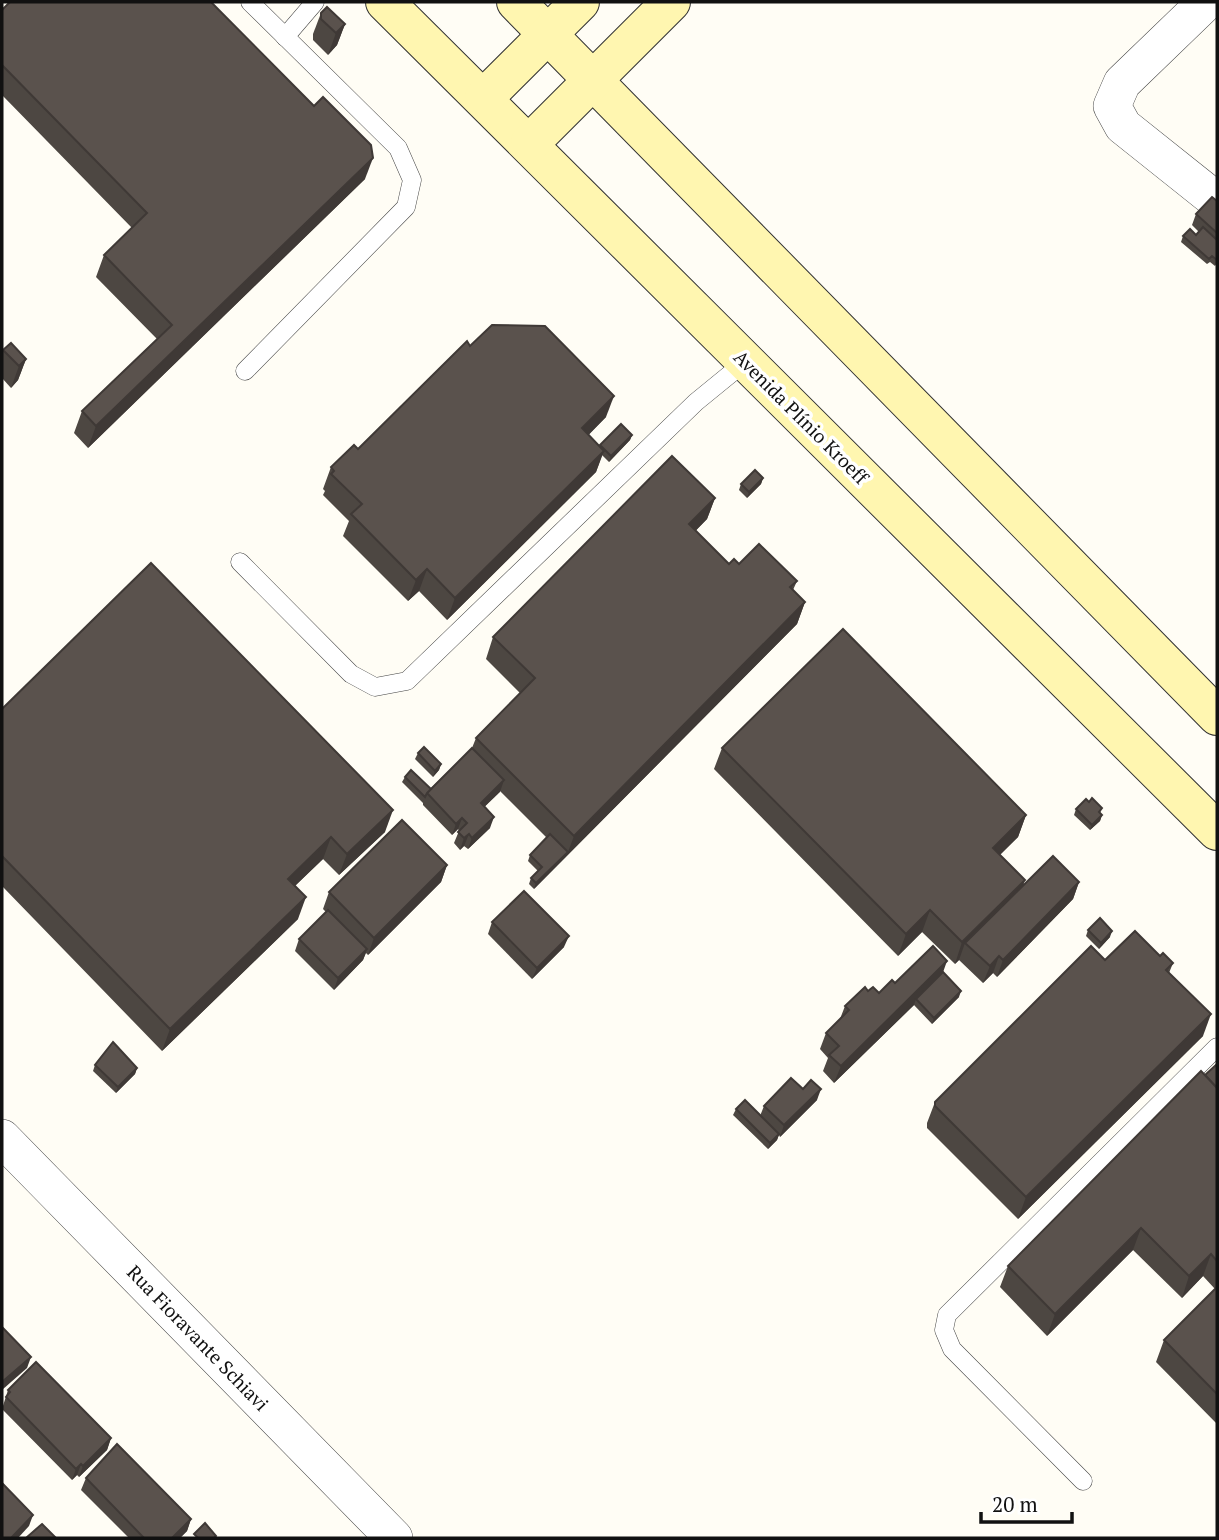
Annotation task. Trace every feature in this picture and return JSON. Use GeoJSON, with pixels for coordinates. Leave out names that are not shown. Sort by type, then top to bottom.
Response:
{"type":"FeatureCollection","features":[{"type":"Feature","properties":{"kind":"main road","name":"Avenida Plínio Kroeff"},"geometry":{"type":"LineString","coordinates":[[385,2],[530,143],[745,362],[1217,831]]}},
{"type":"Feature","properties":{"kind":"main road"},"geometry":{"type":"LineString","coordinates":[[516,2],[1217,716]]}},
{"type":"Feature","properties":{"kind":"main road"},"geometry":{"type":"LineString","coordinates":[[484,98],[580,2]]}},
{"type":"Feature","properties":{"kind":"main road"},"geometry":{"type":"LineString","coordinates":[[530,143],[671,2]]}},
{"type":"Feature","properties":{"kind":"street"},"geometry":{"type":"LineString","coordinates":[[1206,2],[1122,83],[1112,106],[1123,126],[1217,201]]}},
{"type":"Feature","properties":{"kind":"street","name":"Rua Fioravante Schiavi"},"geometry":{"type":"LineString","coordinates":[[2,1138],[394,1538]]}},
{"type":"Feature","properties":{"kind":"lane"},"geometry":{"type":"LineString","coordinates":[[245,371],[406,207],[412,180],[398,148],[250,2]]}},
{"type":"Feature","properties":{"kind":"lane"},"geometry":{"type":"LineString","coordinates":[[285,37],[315,2]]}},
{"type":"Feature","properties":{"kind":"lane"},"geometry":{"type":"LineString","coordinates":[[240,562],[351,674],[375,687],[407,681],[696,401],[745,362]]}},
{"type":"Feature","properties":{"kind":"lane"},"geometry":{"type":"LineString","coordinates":[[1083,1481],[952,1349],[944,1330],[947,1315],[1217,1047]]}},
{"type":"Feature","properties":{"kind":"building"},"geometry":{"type":"Polygon","coordinates":[[[10,2],[211,2],[314,106],[323,97],[371,145],[373,158],[96,426],[82,411],[172,325],[104,255],[147,213],[2,65],[2,10],[10,2]]]}},
{"type":"Feature","properties":{"kind":"building"},"geometry":{"type":"Polygon","coordinates":[[[327,7],[345,24],[336,33],[321,19],[321,13],[327,7]]]}},
{"type":"Feature","properties":{"kind":"building"},"geometry":{"type":"Polygon","coordinates":[[[1212,197],[1217,201],[1217,233],[1196,214],[1212,197]]]}},
{"type":"Feature","properties":{"kind":"building"},"geometry":{"type":"Polygon","coordinates":[[[1203,227],[1217,240],[1217,260],[1212,256],[1209,259],[1183,236],[1190,229],[1196,235],[1203,227]]]}},
{"type":"Feature","properties":{"kind":"building"},"geometry":{"type":"Polygon","coordinates":[[[492,325],[545,326],[614,396],[582,428],[604,451],[455,598],[427,569],[416,580],[351,514],[362,504],[331,474],[334,471],[331,467],[354,445],[358,449],[467,341],[470,346],[492,325]]]}},
{"type":"Feature","properties":{"kind":"building"},"geometry":{"type":"Polygon","coordinates":[[[11,343],[26,359],[19,366],[3,350],[11,343]]]}},
{"type":"Feature","properties":{"kind":"building"},"geometry":{"type":"Polygon","coordinates":[[[621,424],[632,435],[611,456],[600,445],[621,424]]]}},
{"type":"Feature","properties":{"kind":"building"},"geometry":{"type":"Polygon","coordinates":[[[672,456],[715,498],[689,524],[729,564],[734,559],[739,564],[759,544],[797,581],[790,587],[805,602],[574,836],[476,738],[535,678],[493,637],[672,456]]]}},
{"type":"Feature","properties":{"kind":"building"},"geometry":{"type":"Polygon","coordinates":[[[755,470],[763,478],[749,492],[741,484],[755,470]]]}},
{"type":"Feature","properties":{"kind":"building"},"geometry":{"type":"Polygon","coordinates":[[[151,563],[393,810],[347,854],[331,837],[288,879],[306,897],[170,1029],[2,856],[2,709],[151,563]]]}},
{"type":"Feature","properties":{"kind":"building"},"geometry":{"type":"Polygon","coordinates":[[[843,629],[1026,815],[993,848],[1025,880],[962,942],[930,910],[906,934],[722,748],[843,629]]]}},
{"type":"Feature","properties":{"kind":"building"},"geometry":{"type":"Polygon","coordinates":[[[424,747],[441,764],[435,771],[418,753],[424,747]]]}},
{"type":"Feature","properties":{"kind":"building"},"geometry":{"type":"Polygon","coordinates":[[[472,748],[504,780],[481,803],[494,817],[472,838],[469,834],[464,838],[458,832],[467,823],[462,818],[456,824],[427,793],[472,748]]]}},
{"type":"Feature","properties":{"kind":"building"},"geometry":{"type":"Polygon","coordinates":[[[411,770],[431,789],[425,797],[405,777],[411,770]]]}},
{"type":"Feature","properties":{"kind":"building"},"geometry":{"type":"Polygon","coordinates":[[[1092,798],[1102,808],[1099,812],[1102,815],[1092,825],[1076,809],[1086,799],[1089,802],[1092,798]]]}},
{"type":"Feature","properties":{"kind":"building"},"geometry":{"type":"Polygon","coordinates":[[[402,820],[447,865],[374,938],[329,892],[402,820]]]}},
{"type":"Feature","properties":{"kind":"building"},"geometry":{"type":"Polygon","coordinates":[[[550,834],[568,852],[536,883],[531,878],[542,867],[530,855],[550,834]]]}},
{"type":"Feature","properties":{"kind":"building"},"geometry":{"type":"Polygon","coordinates":[[[1053,856],[1079,882],[1003,960],[999,956],[990,966],[965,943],[1053,856]]]}},
{"type":"Feature","properties":{"kind":"building"},"geometry":{"type":"Polygon","coordinates":[[[524,891],[569,936],[537,968],[492,922],[524,891]]]}},
{"type":"Feature","properties":{"kind":"building"},"geometry":{"type":"Polygon","coordinates":[[[328,910],[367,949],[338,978],[299,939],[328,910]]]}},
{"type":"Feature","properties":{"kind":"building"},"geometry":{"type":"Polygon","coordinates":[[[1100,918],[1112,931],[1101,943],[1088,930],[1100,918]]]}},
{"type":"Feature","properties":{"kind":"building"},"geometry":{"type":"Polygon","coordinates":[[[1135,931],[1160,956],[1163,953],[1173,963],[1166,970],[1211,1014],[1026,1197],[935,1106],[935,1102],[1091,946],[1105,960],[1135,931]]]}},
{"type":"Feature","properties":{"kind":"building"},"geometry":{"type":"Polygon","coordinates":[[[933,946],[947,961],[841,1066],[829,1055],[839,1046],[826,1033],[849,1010],[845,1006],[865,987],[868,991],[873,987],[879,993],[892,980],[895,983],[933,946]]]}},
{"type":"Feature","properties":{"kind":"building"},"geometry":{"type":"Polygon","coordinates":[[[943,972],[961,991],[934,1018],[916,999],[943,972]]]}},
{"type":"Feature","properties":{"kind":"building"},"geometry":{"type":"Polygon","coordinates":[[[113,1042],[137,1068],[118,1087],[95,1065],[113,1042]]]}},
{"type":"Feature","properties":{"kind":"building"},"geometry":{"type":"Polygon","coordinates":[[[1217,1064],[1217,1088],[1205,1075],[1217,1064]]]}},
{"type":"Feature","properties":{"kind":"building"},"geometry":{"type":"Polygon","coordinates":[[[1201,1071],[1217,1088],[1217,1261],[1211,1254],[1189,1276],[1141,1228],[1055,1314],[1008,1266],[1201,1071]]]}},
{"type":"Feature","properties":{"kind":"building"},"geometry":{"type":"Polygon","coordinates":[[[791,1078],[803,1089],[811,1080],[821,1089],[784,1125],[764,1106],[791,1078]]]}},
{"type":"Feature","properties":{"kind":"building"},"geometry":{"type":"Polygon","coordinates":[[[745,1100],[779,1134],[770,1143],[736,1109],[745,1100]]]}},
{"type":"Feature","properties":{"kind":"building"},"geometry":{"type":"Polygon","coordinates":[[[1217,1287],[1217,1394],[1164,1340],[1217,1287]]]}},
{"type":"Feature","properties":{"kind":"building"},"geometry":{"type":"Polygon","coordinates":[[[2,1327],[31,1357],[2,1382],[2,1327]]]}},
{"type":"Feature","properties":{"kind":"building"},"geometry":{"type":"Polygon","coordinates":[[[36,1362],[111,1438],[83,1466],[81,1464],[76,1469],[6,1397],[10,1392],[8,1390],[36,1362]]]}},
{"type":"Feature","properties":{"kind":"building"},"geometry":{"type":"Polygon","coordinates":[[[117,1444],[191,1519],[172,1538],[144,1538],[86,1478],[117,1444]]]}},
{"type":"Feature","properties":{"kind":"building"},"geometry":{"type":"Polygon","coordinates":[[[2,1483],[33,1515],[11,1538],[2,1538],[2,1483]]]}},
{"type":"Feature","properties":{"kind":"building"},"geometry":{"type":"Polygon","coordinates":[[[205,1523],[216,1536],[214,1538],[198,1538],[194,1534],[205,1523]]]}},
{"type":"Feature","properties":{"kind":"building"},"geometry":{"type":"Polygon","coordinates":[[[42,1524],[56,1538],[26,1538],[42,1524]]]}}]}
